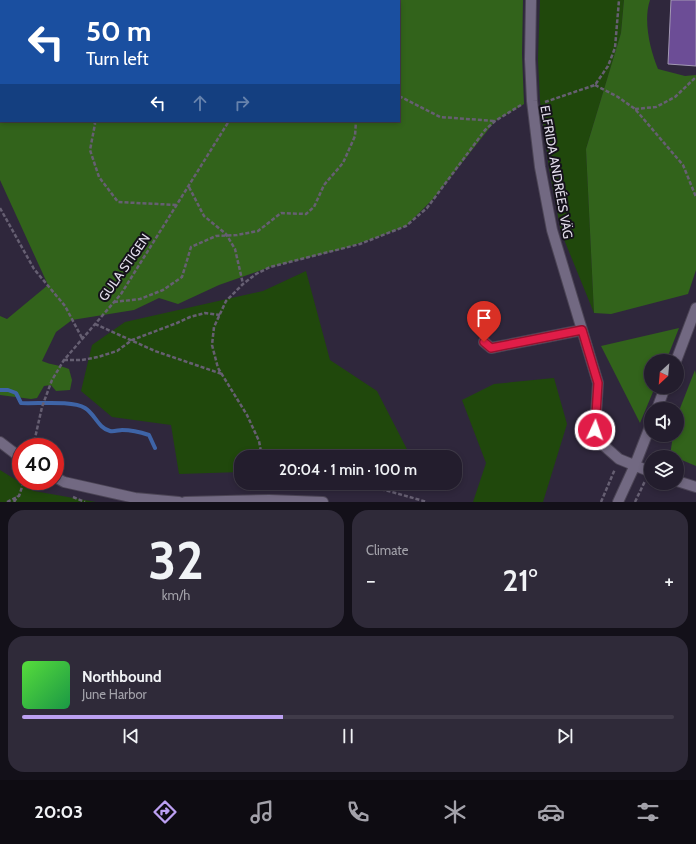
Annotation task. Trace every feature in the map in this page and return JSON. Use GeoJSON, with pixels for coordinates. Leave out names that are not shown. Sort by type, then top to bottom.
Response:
{"type":"FeatureCollection","features":[{"type":"Feature","properties":{"kind":"street","name":"ELFRIDA ANDRÉES VÄG"},"geometry":{"type":"LineString","coordinates":[[531,0],[531,94],[540,167],[552,230],[598,383],[595,430],[602,444],[619,459],[644,469]]}},
{"type":"Feature","properties":{"kind":"street"},"geometry":{"type":"LineString","coordinates":[[679,354],[696,308]]}},
{"type":"Feature","properties":{"kind":"street"},"geometry":{"type":"LineString","coordinates":[[484,342],[491,348],[582,330]]}},
{"type":"Feature","properties":{"kind":"street"},"geometry":{"type":"LineString","coordinates":[[0,442],[12,451]]}},
{"type":"Feature","properties":{"kind":"street"},"geometry":{"type":"LineString","coordinates":[[618,502],[644,442]]}},
{"type":"Feature","properties":{"kind":"street"},"geometry":{"type":"LineString","coordinates":[[64,480],[135,498],[179,502]]}},
{"type":"Feature","properties":{"kind":"street"},"geometry":{"type":"LineString","coordinates":[[684,483],[696,487]]}},
{"type":"Feature","properties":{"kind":"street"},"geometry":{"type":"LineString","coordinates":[[185,502],[269,500],[323,502]]}},
{"type":"Feature","properties":{"kind":"path"},"geometry":{"type":"LineString","coordinates":[[545,102],[595,85],[608,66],[615,48],[619,0]]}},
{"type":"Feature","properties":{"kind":"path"},"geometry":{"type":"LineString","coordinates":[[634,109],[656,107],[675,97],[696,77]]}},
{"type":"Feature","properties":{"kind":"path"},"geometry":{"type":"LineString","coordinates":[[595,85],[618,97],[634,109],[683,165],[696,196]]}},
{"type":"Feature","properties":{"kind":"path"},"geometry":{"type":"LineString","coordinates":[[400,97],[440,117],[495,121]]}},
{"type":"Feature","properties":{"kind":"path"},"geometry":{"type":"LineString","coordinates":[[261,450],[259,442],[247,415],[218,368],[212,345],[214,327],[226,301],[243,284],[256,274],[270,267],[360,244],[406,226],[427,208],[485,130],[495,121],[524,104]]}},
{"type":"Feature","properties":{"kind":"path"},"geometry":{"type":"LineString","coordinates":[[94,122],[90,150],[99,177],[118,202],[177,205]]}},
{"type":"Feature","properties":{"kind":"path","name":"GULA STIGEN"},"geometry":{"type":"LineString","coordinates":[[35,438],[42,407],[52,380],[64,360],[121,294],[228,122]]}},
{"type":"Feature","properties":{"kind":"path"},"geometry":{"type":"LineString","coordinates":[[114,302],[140,299],[163,290],[182,277],[191,247],[216,236],[227,236],[258,231],[281,213],[306,214],[314,207],[324,185],[343,163],[355,136],[356,122]]}},
{"type":"Feature","properties":{"kind":"path"},"geometry":{"type":"LineString","coordinates":[[189,187],[204,216],[227,236],[235,249],[243,284]]}},
{"type":"Feature","properties":{"kind":"path"},"geometry":{"type":"LineString","coordinates":[[0,208],[12,232],[34,269],[65,306],[82,338]]}},
{"type":"Feature","properties":{"kind":"path"},"geometry":{"type":"LineString","coordinates":[[64,360],[82,360],[98,357],[117,351],[132,340],[176,324],[190,317],[205,313],[220,315]]}},
{"type":"Feature","properties":{"kind":"path"},"geometry":{"type":"LineString","coordinates":[[95,324],[183,362],[222,375]]}},
{"type":"Feature","properties":{"kind":"path"},"geometry":{"type":"LineString","coordinates":[[601,502],[619,459]]}},
{"type":"Feature","properties":{"kind":"path"},"geometry":{"type":"LineString","coordinates":[[635,502],[644,483]]}},
{"type":"Feature","properties":{"kind":"path"},"geometry":{"type":"LineString","coordinates":[[14,502],[19,496],[21,490]]}},
{"type":"Feature","properties":{"kind":"path"},"geometry":{"type":"LineString","coordinates":[[385,490],[428,502]]}},
{"type":"Feature","properties":{"kind":"path"},"geometry":{"type":"LineString","coordinates":[[7,502],[19,496]]}},
{"type":"Feature","properties":{"kind":"green space"},"geometry":{"type":"Polygon","coordinates":[[[400,0],[523,0],[522,54],[524,104],[495,121],[434,198],[406,226],[342,249],[270,267],[219,285],[178,304],[159,298],[134,310],[72,320],[56,332],[42,361],[69,369],[72,380],[70,390],[56,391],[51,385],[44,386],[37,398],[31,399],[0,395],[0,316],[7,319],[48,285],[0,180],[0,122],[400,122],[400,0]]]}},
{"type":"Feature","properties":{"kind":"green space"},"geometry":{"type":"Polygon","coordinates":[[[540,0],[624,0],[621,33],[586,149],[594,313],[561,232],[549,168],[540,101],[538,59],[540,0]]]}},
{"type":"Feature","properties":{"kind":"green space"},"geometry":{"type":"Polygon","coordinates":[[[624,0],[650,0],[647,17],[648,35],[652,53],[658,69],[685,76],[696,75],[696,270],[688,294],[611,314],[594,313],[586,149],[621,33],[624,0]]]}},
{"type":"Feature","properties":{"kind":"green space"},"geometry":{"type":"Polygon","coordinates":[[[306,271],[330,360],[377,391],[407,450],[234,450],[234,472],[179,474],[171,425],[112,417],[81,391],[92,345],[125,322],[263,291],[306,271]]]}},
{"type":"Feature","properties":{"kind":"green space"},"geometry":{"type":"Polygon","coordinates":[[[679,328],[669,354],[644,354],[644,394],[652,394],[649,402],[644,402],[644,413],[640,423],[601,346],[679,328]]]}},
{"type":"Feature","properties":{"kind":"green space"},"geometry":{"type":"Polygon","coordinates":[[[695,370],[696,466],[684,461],[684,450],[671,450],[672,442],[684,442],[684,402],[682,402],[695,370]]]}},
{"type":"Feature","properties":{"kind":"green space"},"geometry":{"type":"Polygon","coordinates":[[[554,378],[567,424],[543,502],[473,502],[486,463],[462,400],[494,384],[554,378]]]}},
{"type":"Feature","properties":{"kind":"green space"},"geometry":{"type":"Polygon","coordinates":[[[0,470],[12,477],[12,490],[32,490],[96,502],[0,502],[0,470]]]}},
{"type":"Feature","properties":{"kind":"building"},"geometry":{"type":"Polygon","coordinates":[[[671,0],[696,0],[696,66],[668,64],[671,0]]]}},
{"type":"Feature","properties":{"kind":"waterway"},"geometry":{"type":"LineString","coordinates":[[0,390],[8,390],[16,393],[21,403],[63,403],[85,408],[99,424],[106,429],[111,431],[133,431],[149,435],[155,448]]}},
{"type":"Feature","properties":{"kind":"route"},"geometry":{"type":"LineString","coordinates":[[484,342],[491,348],[582,330],[598,383],[595,430]]}}]}
